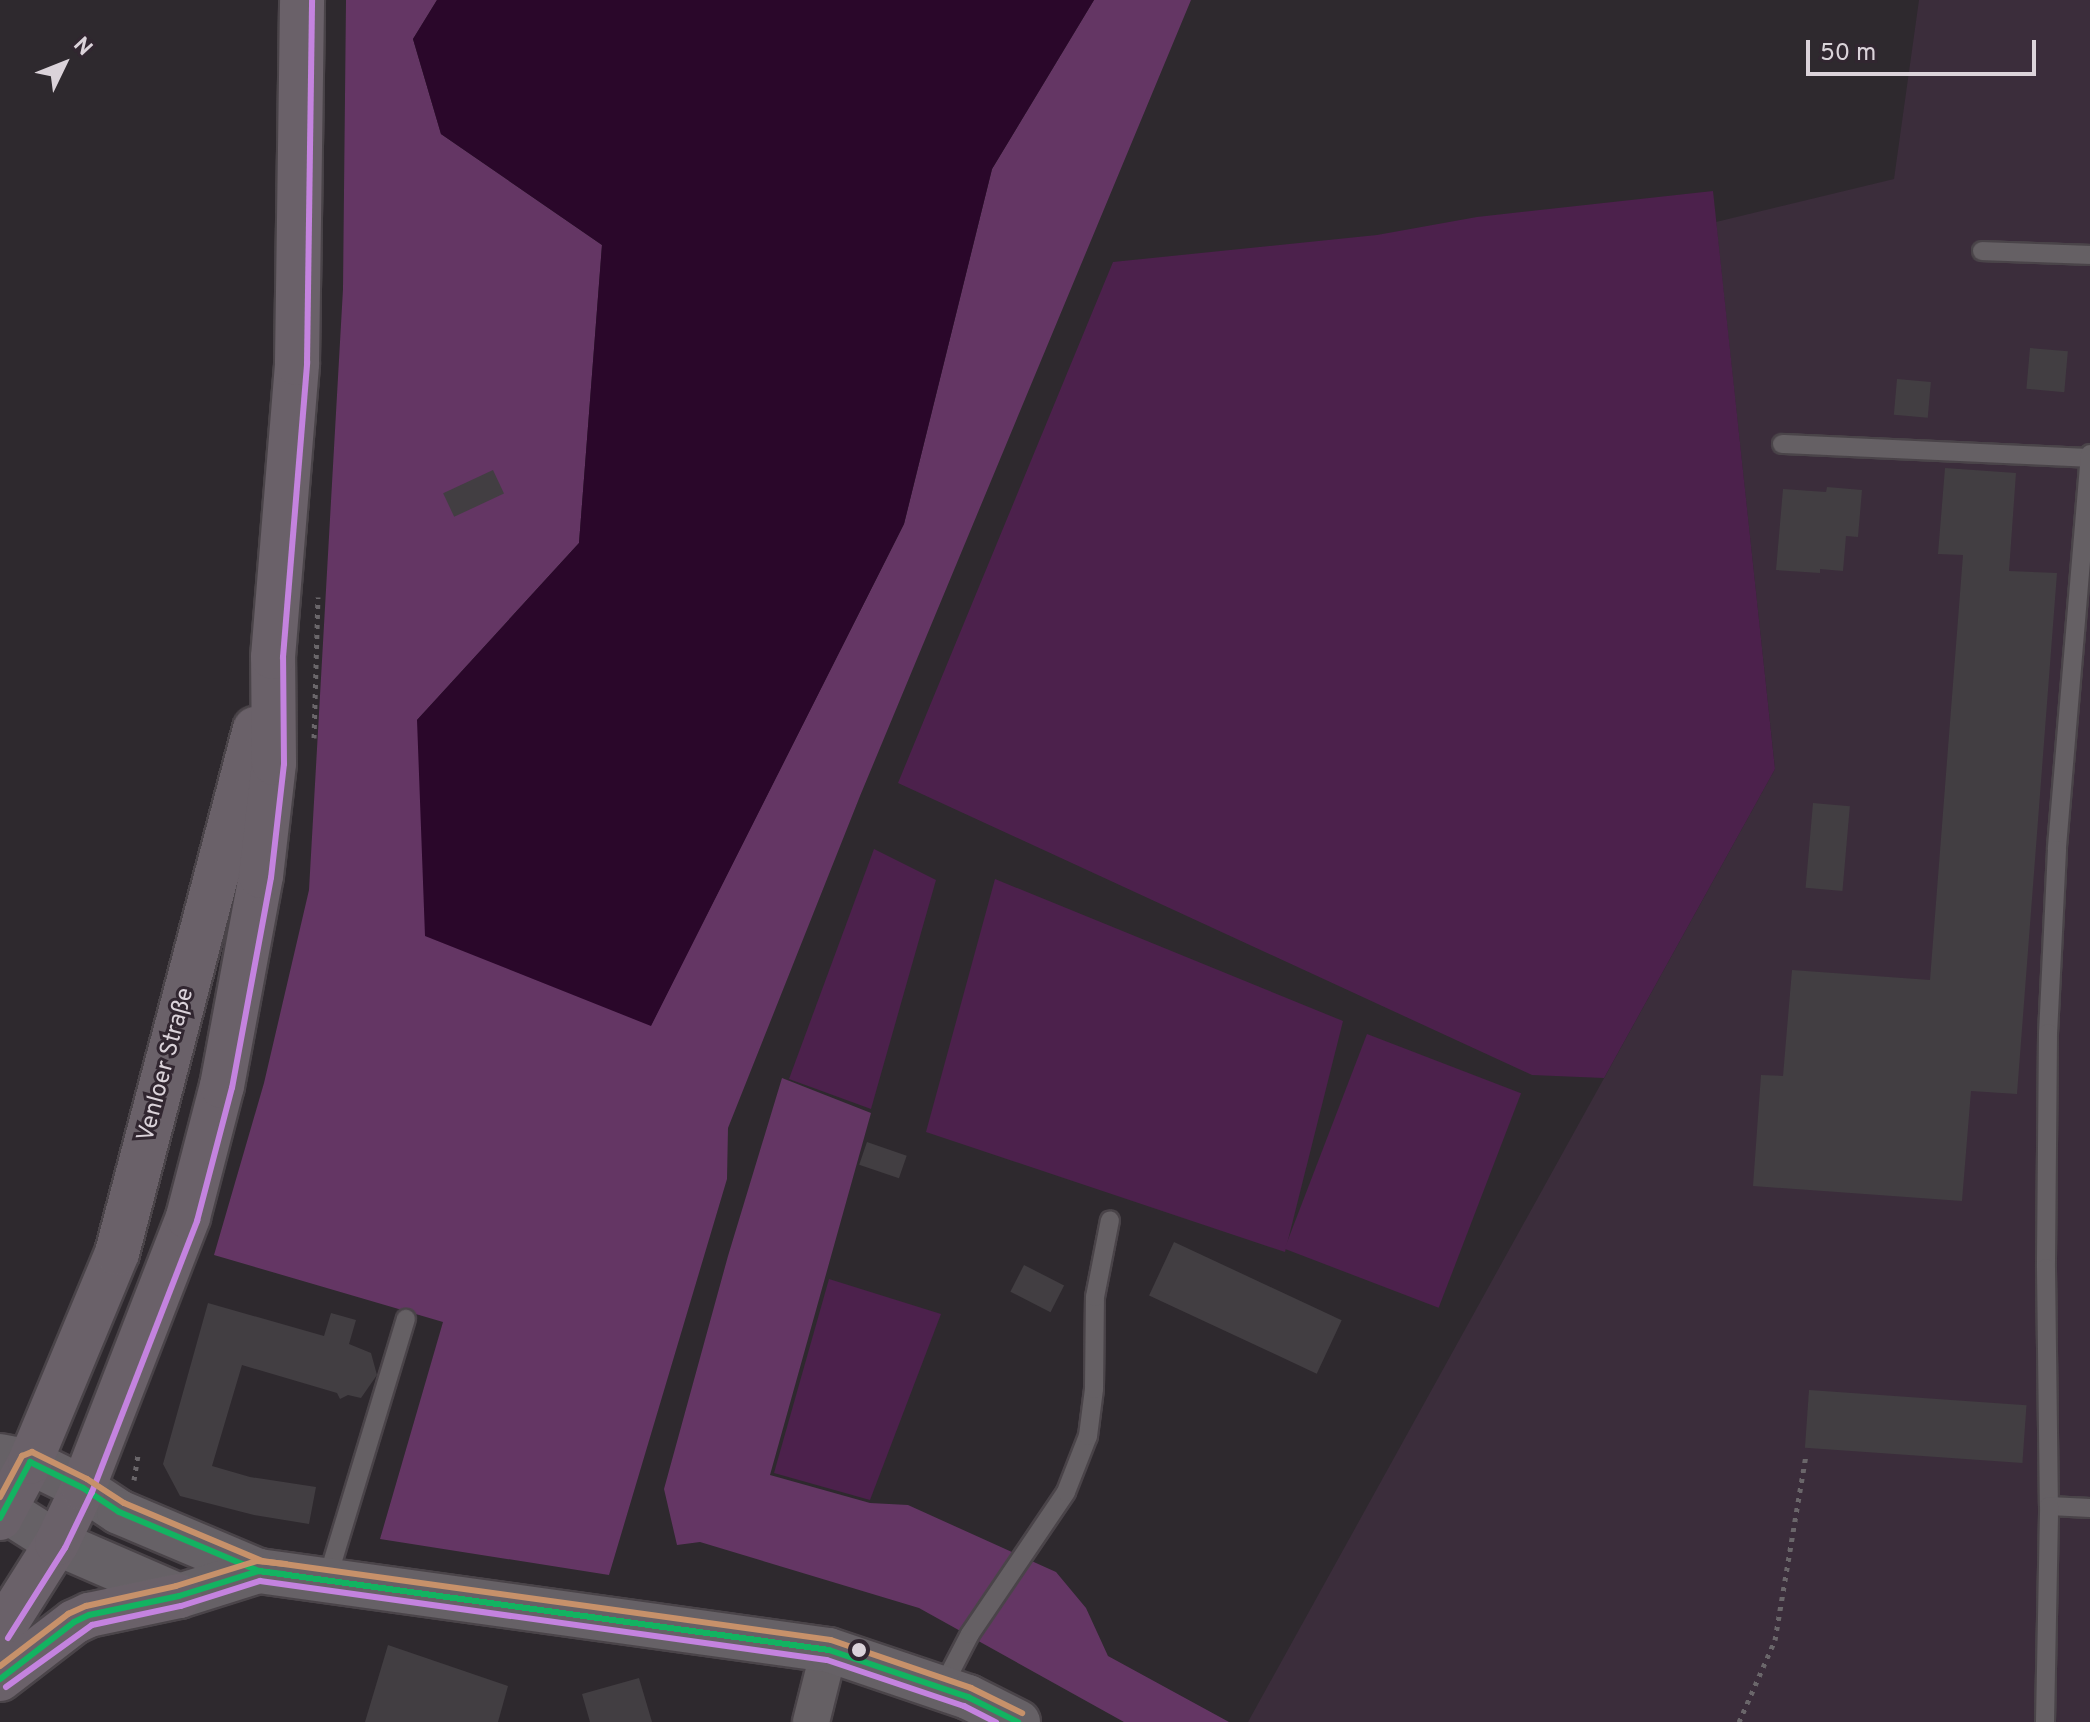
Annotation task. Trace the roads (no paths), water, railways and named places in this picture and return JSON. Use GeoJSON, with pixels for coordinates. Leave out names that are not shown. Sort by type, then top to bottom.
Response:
{"type":"FeatureCollection","features":[{"type":"Feature","properties":{"kind":"main road","name":"Venloer Straße"},"geometry":{"type":"LineString","coordinates":[[0,1633],[57,1543],[83,1488],[188,1217],[222,1086],[261,876],[274,763],[273,657],[297,363],[302,0]]}},
{"type":"Feature","properties":{"kind":"main road","name":"Venloer Straße"},"geometry":{"type":"LineString","coordinates":[[1,1512],[15,1459],[117,1253],[273,657]]}},
{"type":"Feature","properties":{"kind":"main road"},"geometry":{"type":"LineString","coordinates":[[0,1679],[74,1622],[89,1615],[179,1596]]}},
{"type":"Feature","properties":{"kind":"street"},"geometry":{"type":"LineString","coordinates":[[15,1459],[83,1488],[119,1512],[259,1571],[829,1650],[942,1688],[1018,1722]]}},
{"type":"Feature","properties":{"kind":"street"},"geometry":{"type":"LineString","coordinates":[[1,1512],[57,1543],[179,1596],[259,1571]]}},
{"type":"Feature","properties":{"kind":"street"},"geometry":{"type":"LineString","coordinates":[[811,1722],[829,1650]]}},
{"type":"Feature","properties":{"kind":"lane"},"geometry":{"type":"LineString","coordinates":[[1982,251],[2090,255]]}},
{"type":"Feature","properties":{"kind":"lane"},"geometry":{"type":"LineString","coordinates":[[1782,444],[2090,456],[2057,850],[2048,1033],[2049,1506],[2045,1722]]}},
{"type":"Feature","properties":{"kind":"lane"},"geometry":{"type":"LineString","coordinates":[[942,1688],[970,1634],[1066,1492],[1088,1436],[1094,1389],[1095,1297],[1110,1220]]}},
{"type":"Feature","properties":{"kind":"lane"},"geometry":{"type":"LineString","coordinates":[[327,1580],[406,1319]]}},
{"type":"Feature","properties":{"kind":"lane"},"geometry":{"type":"LineString","coordinates":[[2049,1506],[2090,1508]]}}]}
